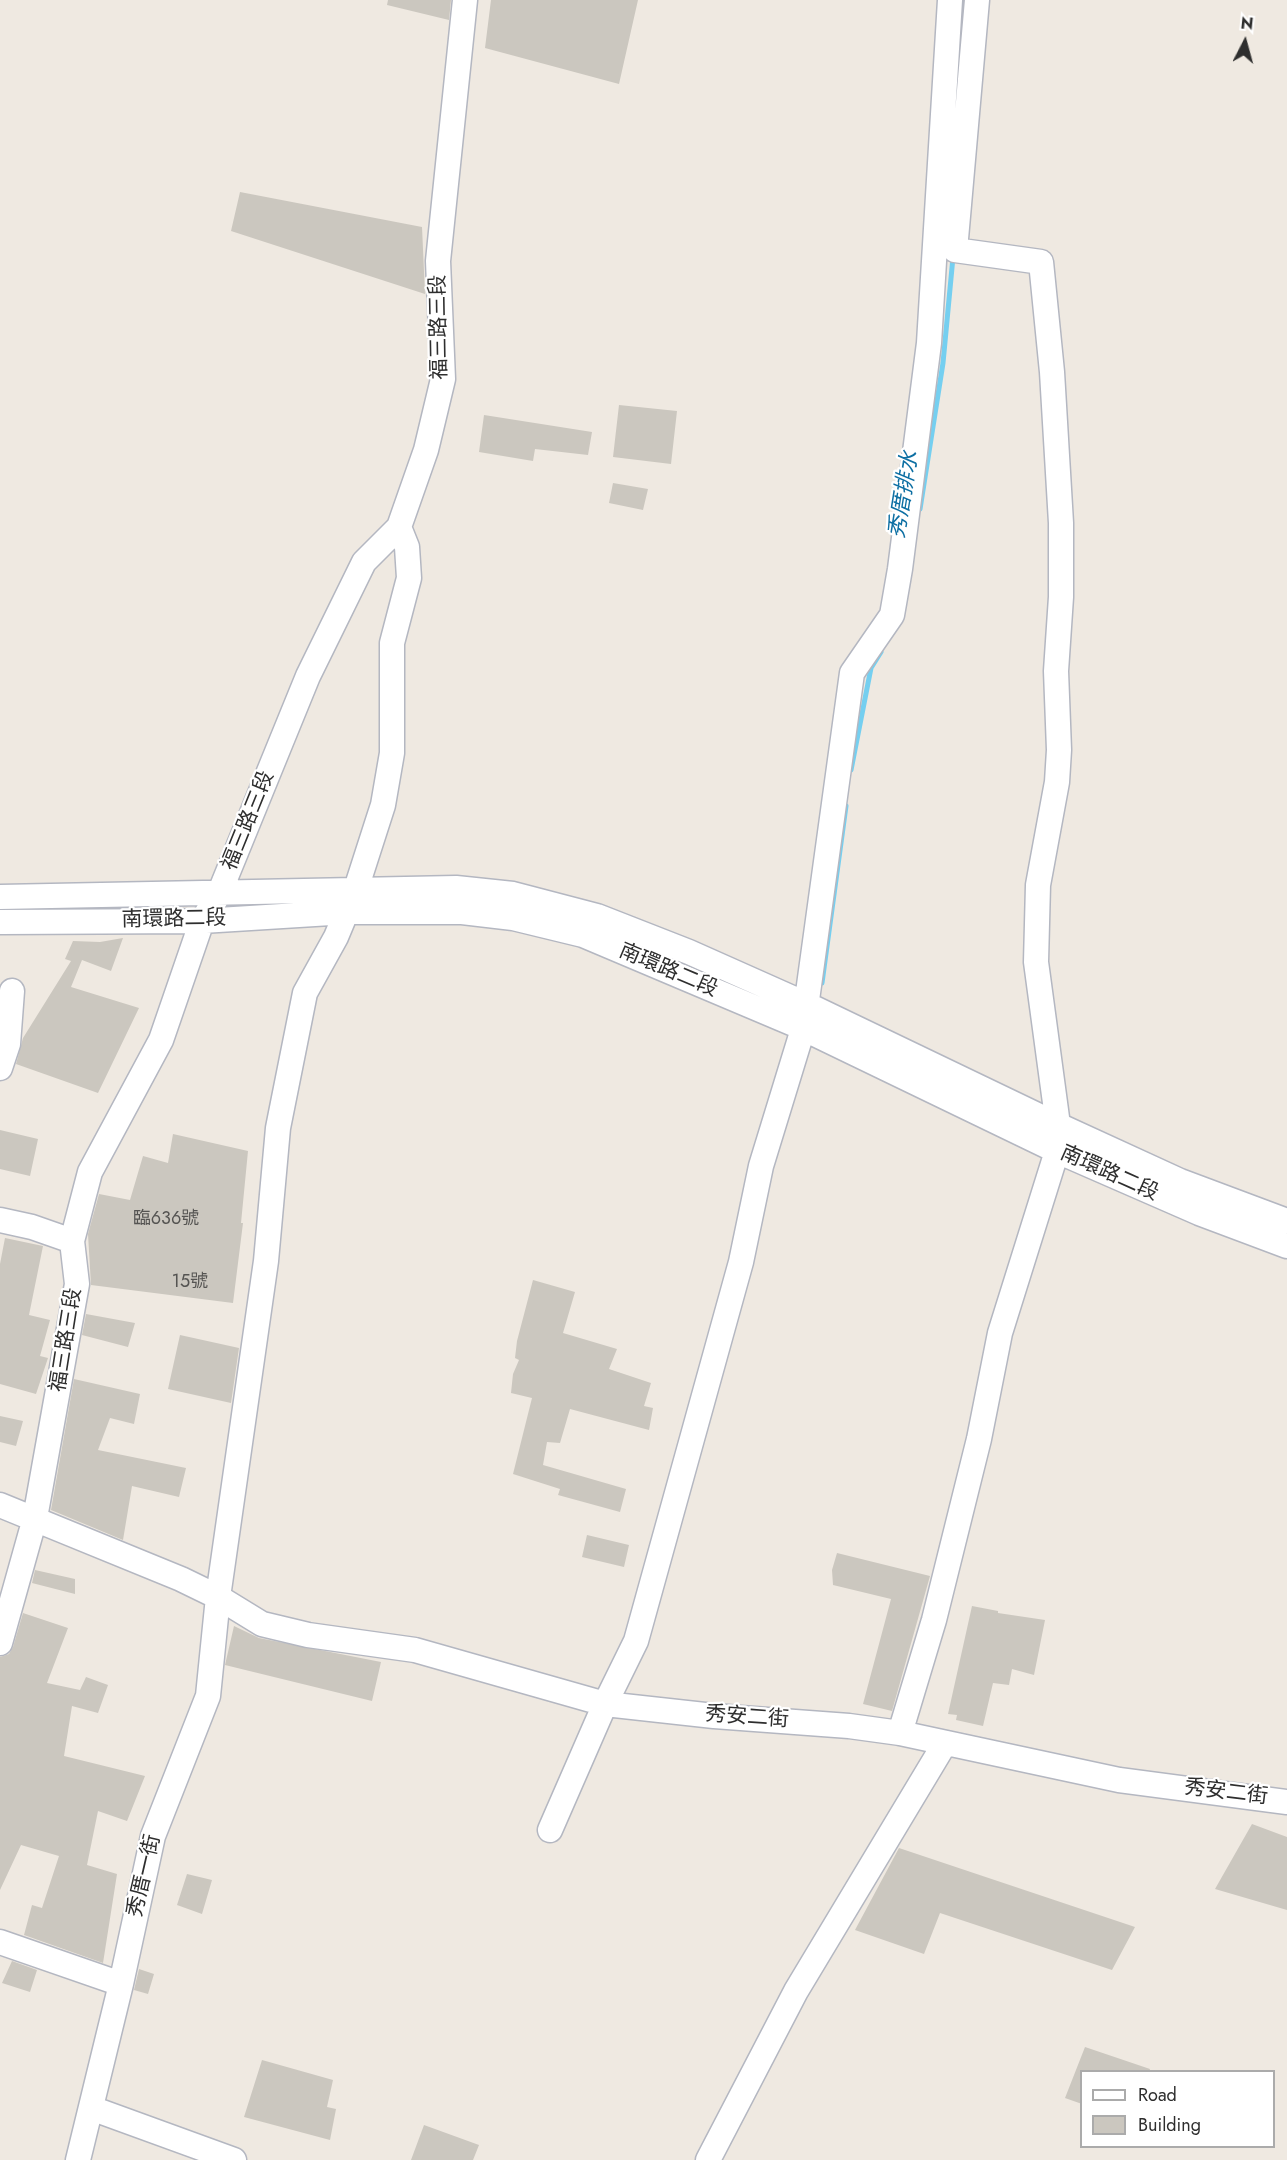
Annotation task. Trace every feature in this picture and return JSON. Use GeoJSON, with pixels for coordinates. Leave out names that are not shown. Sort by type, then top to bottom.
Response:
{"type":"FeatureCollection","features":[{"type":"Feature","properties":{"kind":"street","name":"福三路三段"},"geometry":{"type":"LineString","coordinates":[[0,1642],[35,1518],[77,1284],[72,1241],[90,1172],[161,1040],[202,921],[219,894],[309,676],[364,562],[399,527],[426,450],[443,379],[438,261],[465,0]]}},
{"type":"Feature","properties":{"kind":"street"},"geometry":{"type":"LineString","coordinates":[[550,1830],[605,1704],[636,1641],[741,1262],[760,1166],[803,1029],[852,674],[892,615],[900,569],[929,343],[950,0]]}},
{"type":"Feature","properties":{"kind":"street"},"geometry":{"type":"LineString","coordinates":[[900,1733],[934,1620],[979,1439],[1000,1333],[1057,1151],[1058,1125],[1036,962],[1038,885],[1057,782],[1059,750],[1056,671],[1061,597],[1061,523],[1051,361],[1041,262],[955,250],[977,0]]}},
{"type":"Feature","properties":{"kind":"street"},"geometry":{"type":"LineString","coordinates":[[940,143],[964,142]]}},
{"type":"Feature","properties":{"kind":"street","name":"秀厝一街"},"geometry":{"type":"LineString","coordinates":[[78,2160],[121,1984],[153,1836],[208,1696],[218,1597],[266,1260],[278,1128],[305,993],[347,912],[356,889],[383,805],[392,753],[392,643],[409,578],[407,547],[399,527]]}},
{"type":"Feature","properties":{"kind":"street","name":"南環路二段"},"geometry":{"type":"LineString","coordinates":[[0,897],[456,888],[513,894],[597,916],[689,952],[808,1005],[1058,1125],[1180,1180],[1287,1221]]}},
{"type":"Feature","properties":{"kind":"street","name":"南環路二段"},"geometry":{"type":"LineString","coordinates":[[0,922],[202,921],[347,912],[462,912],[513,918],[582,935],[803,1029],[1057,1151],[1199,1214],[1287,1246]]}},
{"type":"Feature","properties":{"kind":"street"},"geometry":{"type":"LineString","coordinates":[[0,1068],[8,1044],[12,992]]}},
{"type":"Feature","properties":{"kind":"street"},"geometry":{"type":"LineString","coordinates":[[0,1220],[32,1227],[72,1241]]}},
{"type":"Feature","properties":{"kind":"street","name":"秀安二街"},"geometry":{"type":"LineString","coordinates":[[0,1505],[218,1597],[262,1624],[308,1635],[415,1650],[605,1704],[714,1716],[849,1726],[900,1733],[1119,1780],[1287,1802]]}},
{"type":"Feature","properties":{"kind":"street"},"geometry":{"type":"LineString","coordinates":[[708,2160],[796,1990],[945,1743]]}},
{"type":"Feature","properties":{"kind":"street"},"geometry":{"type":"LineString","coordinates":[[0,1942],[121,1984]]}},
{"type":"Feature","properties":{"kind":"street"},"geometry":{"type":"LineString","coordinates":[[91,2108],[234,2160]]}},
{"type":"Feature","properties":{"kind":"building"},"geometry":{"type":"Polygon","coordinates":[[[388,0],[451,0],[449,20],[387,5],[388,0]]]}},
{"type":"Feature","properties":{"kind":"building"},"geometry":{"type":"Polygon","coordinates":[[[491,0],[638,0],[619,84],[485,48],[491,0]]]}},
{"type":"Feature","properties":{"kind":"building"},"geometry":{"type":"Polygon","coordinates":[[[240,192],[422,227],[425,294],[231,231],[240,192]]]}},
{"type":"Feature","properties":{"kind":"building"},"geometry":{"type":"Polygon","coordinates":[[[619,405],[677,411],[671,464],[613,457],[619,405]]]}},
{"type":"Feature","properties":{"kind":"building"},"geometry":{"type":"Polygon","coordinates":[[[484,415],[592,432],[588,455],[535,449],[533,461],[479,452],[484,415]]]}},
{"type":"Feature","properties":{"kind":"building"},"geometry":{"type":"Polygon","coordinates":[[[613,483],[648,489],[643,510],[609,503],[613,483]]]}},
{"type":"Feature","properties":{"kind":"building"},"geometry":{"type":"Polygon","coordinates":[[[123,938],[111,971],[82,960],[71,987],[139,1008],[98,1093],[16,1064],[23,1038],[71,961],[65,959],[73,941],[100,942],[123,938]]]}},
{"type":"Feature","properties":{"kind":"building"},"geometry":{"type":"Polygon","coordinates":[[[0,1130],[38,1139],[30,1176],[0,1169],[0,1130]]]}},
{"type":"Feature","properties":{"kind":"building"},"geometry":{"type":"Polygon","coordinates":[[[173,1134],[248,1151],[241,1223],[243,1223],[233,1303],[91,1285],[88,1234],[99,1194],[130,1200],[143,1156],[168,1163],[173,1134]]]}},
{"type":"Feature","properties":{"kind":"building"},"geometry":{"type":"Polygon","coordinates":[[[5,1238],[43,1246],[29,1315],[50,1320],[40,1356],[48,1358],[36,1394],[0,1384],[0,1264],[5,1238]]]}},
{"type":"Feature","properties":{"kind":"building"},"geometry":{"type":"Polygon","coordinates":[[[533,1280],[575,1292],[563,1333],[617,1349],[609,1369],[651,1383],[644,1406],[653,1408],[649,1430],[570,1409],[560,1443],[547,1442],[543,1465],[626,1489],[620,1512],[558,1495],[560,1489],[513,1474],[532,1398],[511,1393],[513,1374],[519,1360],[515,1358],[517,1341],[533,1280]]]}},
{"type":"Feature","properties":{"kind":"building"},"geometry":{"type":"Polygon","coordinates":[[[86,1314],[135,1323],[128,1347],[82,1335],[86,1314]]]}},
{"type":"Feature","properties":{"kind":"building"},"geometry":{"type":"Polygon","coordinates":[[[180,1335],[239,1348],[231,1403],[168,1389],[180,1335]]]}},
{"type":"Feature","properties":{"kind":"building"},"geometry":{"type":"Polygon","coordinates":[[[74,1379],[140,1394],[134,1424],[110,1418],[98,1450],[186,1468],[179,1497],[132,1486],[123,1540],[51,1510],[74,1379]]]}},
{"type":"Feature","properties":{"kind":"building"},"geometry":{"type":"Polygon","coordinates":[[[0,1416],[23,1421],[16,1446],[0,1442],[0,1416]]]}},
{"type":"Feature","properties":{"kind":"building"},"geometry":{"type":"Polygon","coordinates":[[[587,1535],[629,1545],[624,1567],[582,1557],[587,1535]]]}},
{"type":"Feature","properties":{"kind":"building"},"geometry":{"type":"Polygon","coordinates":[[[837,1553],[930,1576],[892,1711],[863,1704],[891,1599],[833,1585],[832,1570],[837,1553]]]}},
{"type":"Feature","properties":{"kind":"building"},"geometry":{"type":"Polygon","coordinates":[[[35,1570],[75,1579],[75,1594],[32,1583],[35,1570]]]}},
{"type":"Feature","properties":{"kind":"building"},"geometry":{"type":"Polygon","coordinates":[[[972,1606],[998,1611],[998,1613],[1045,1620],[1034,1675],[1012,1669],[1009,1685],[993,1683],[983,1726],[956,1720],[957,1715],[948,1714],[972,1606]]]}},
{"type":"Feature","properties":{"kind":"building"},"geometry":{"type":"Polygon","coordinates":[[[23,1613],[68,1628],[47,1683],[80,1690],[86,1677],[108,1685],[98,1713],[72,1706],[64,1756],[145,1776],[127,1821],[98,1811],[87,1865],[117,1874],[103,1963],[24,1935],[32,1905],[42,1908],[59,1856],[21,1845],[0,1890],[0,1657],[9,1654],[13,1647],[23,1613]]]}},
{"type":"Feature","properties":{"kind":"building"},"geometry":{"type":"Polygon","coordinates":[[[234,1626],[259,1638],[381,1662],[372,1701],[225,1665],[234,1626]]]}},
{"type":"Feature","properties":{"kind":"building"},"geometry":{"type":"Polygon","coordinates":[[[1252,1824],[1287,1837],[1287,1910],[1215,1889],[1252,1824]]]}},
{"type":"Feature","properties":{"kind":"building"},"geometry":{"type":"Polygon","coordinates":[[[899,1848],[1135,1927],[1112,1970],[940,1913],[924,1954],[855,1930],[899,1848]]]}},
{"type":"Feature","properties":{"kind":"building"},"geometry":{"type":"Polygon","coordinates":[[[187,1874],[212,1880],[202,1914],[177,1905],[187,1874]]]}},
{"type":"Feature","properties":{"kind":"building"},"geometry":{"type":"Polygon","coordinates":[[[12,1961],[37,1970],[30,1992],[2,1983],[12,1961]]]}},
{"type":"Feature","properties":{"kind":"building"},"geometry":{"type":"Polygon","coordinates":[[[139,1969],[154,1974],[148,1994],[134,1990],[139,1969]]]}},
{"type":"Feature","properties":{"kind":"building"},"geometry":{"type":"Polygon","coordinates":[[[1085,2047],[1150,2069],[1080,2070],[1080,2103],[1065,2098],[1085,2047]]]}},
{"type":"Feature","properties":{"kind":"building"},"geometry":{"type":"Polygon","coordinates":[[[262,2060],[333,2080],[327,2107],[336,2109],[330,2140],[244,2117],[262,2060]]]}},
{"type":"Feature","properties":{"kind":"building"},"geometry":{"type":"Polygon","coordinates":[[[424,2125],[479,2145],[473,2160],[411,2160],[424,2125]]]}},
{"type":"Feature","properties":{"kind":"waterway","name":"秀厝排水"},"geometry":{"type":"LineString","coordinates":[[920,509],[943,363],[953,257]]}},
{"type":"Feature","properties":{"kind":"waterway","name":"秀厝排水"},"geometry":{"type":"LineString","coordinates":[[851,770],[871,668],[881,652]]}},
{"type":"Feature","properties":{"kind":"waterway","name":"秀厝排水"},"geometry":{"type":"LineString","coordinates":[[822,983],[846,806]]}}]}
